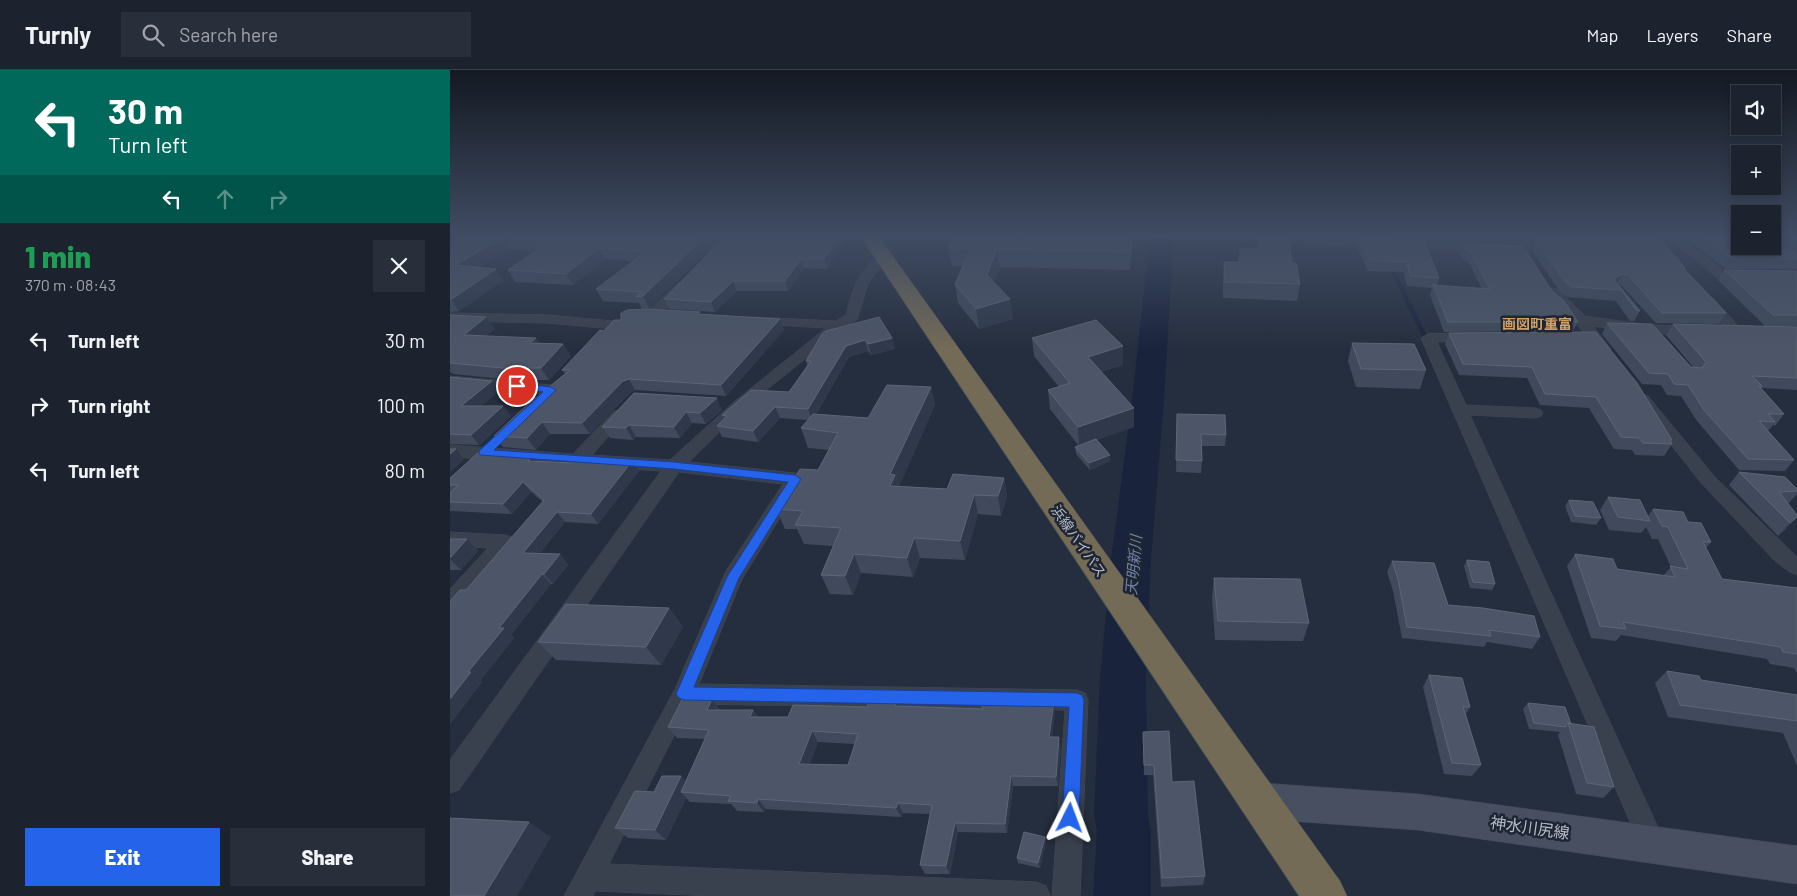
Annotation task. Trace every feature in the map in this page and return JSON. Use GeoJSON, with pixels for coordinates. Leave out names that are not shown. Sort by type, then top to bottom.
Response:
{"type":"FeatureCollection","features":[{"type":"Feature","properties":{"kind":"highway","name":"浜線バイパス"},"geometry":{"type":"LineString","coordinates":[[894,273],[1325,896]]}},
{"type":"Feature","properties":{"kind":"main road","name":"神水川尻線"},"geometry":{"type":"LineString","coordinates":[[1261,801],[1418,812],[1652,843],[1797,865]]}},
{"type":"Feature","properties":{"kind":"street"},"geometry":{"type":"LineString","coordinates":[[450,781],[674,466],[740,404],[838,325],[852,318],[858,292],[868,273]]}},
{"type":"Feature","properties":{"kind":"street"},"geometry":{"type":"LineString","coordinates":[[1719,273],[1722,275],[1760,275]]}},
{"type":"Feature","properties":{"kind":"street"},"geometry":{"type":"LineString","coordinates":[[652,314],[689,279]]}},
{"type":"Feature","properties":{"kind":"street"},"geometry":{"type":"LineString","coordinates":[[1544,280],[1578,328],[1594,336],[1612,359]]}},
{"type":"Feature","properties":{"kind":"street"},"geometry":{"type":"LineString","coordinates":[[1698,291],[1736,332]]}},
{"type":"Feature","properties":{"kind":"street"},"geometry":{"type":"LineString","coordinates":[[1636,313],[1660,342]]}},
{"type":"Feature","properties":{"kind":"street"},"geometry":{"type":"LineString","coordinates":[[600,338],[613,325],[629,315],[672,315]]}},
{"type":"Feature","properties":{"kind":"street"},"geometry":{"type":"LineString","coordinates":[[450,317],[548,319],[613,325]]}},
{"type":"Feature","properties":{"kind":"street"},"geometry":{"type":"LineString","coordinates":[[741,319],[838,325]]}},
{"type":"Feature","properties":{"kind":"street"},"geometry":{"type":"LineString","coordinates":[[1578,328],[1649,328],[1754,332]]}},
{"type":"Feature","properties":{"kind":"street"},"geometry":{"type":"LineString","coordinates":[[1487,337],[1428,338],[1652,843]]}},
{"type":"Feature","properties":{"kind":"street"},"geometry":{"type":"LineString","coordinates":[[450,380],[554,386],[538,402]]}},
{"type":"Feature","properties":{"kind":"street"},"geometry":{"type":"LineString","coordinates":[[1636,390],[1708,480],[1783,557],[1797,567]]}},
{"type":"Feature","properties":{"kind":"street"},"geometry":{"type":"LineString","coordinates":[[721,403],[740,404]]}},
{"type":"Feature","properties":{"kind":"street"},"geometry":{"type":"LineString","coordinates":[[578,459],[629,404]]}},
{"type":"Feature","properties":{"kind":"street"},"geometry":{"type":"LineString","coordinates":[[1461,410],[1535,413]]}},
{"type":"Feature","properties":{"kind":"street"},"geometry":{"type":"LineString","coordinates":[[450,451],[674,466],[795,479],[733,577],[684,694],[583,887],[1036,896]]}},
{"type":"Feature","properties":{"kind":"street"},"geometry":{"type":"LineString","coordinates":[[450,539],[504,542],[450,603]]}},
{"type":"Feature","properties":{"kind":"street"},"geometry":{"type":"LineString","coordinates":[[684,694],[1077,700],[1066,896]]}},
{"type":"Feature","properties":{"kind":"building"},"geometry":{"type":"Polygon","coordinates":[[[450,273],[491,273],[450,300],[450,273]]]}},
{"type":"Feature","properties":{"kind":"building"},"geometry":{"type":"Polygon","coordinates":[[[545,273],[568,273],[566,274],[545,273]]]}},
{"type":"Feature","properties":{"kind":"building"},"geometry":{"type":"Polygon","coordinates":[[[618,273],[667,273],[643,296],[636,297],[641,292],[596,289],[618,273]]]}},
{"type":"Feature","properties":{"kind":"building"},"geometry":{"type":"Polygon","coordinates":[[[690,273],[791,273],[785,281],[733,281],[711,302],[664,299],[690,273]]]}},
{"type":"Feature","properties":{"kind":"building"},"geometry":{"type":"Polygon","coordinates":[[[960,273],[988,273],[987,275],[1010,299],[976,309],[955,284],[960,273]]]}},
{"type":"Feature","properties":{"kind":"building"},"geometry":{"type":"Polygon","coordinates":[[[1225,273],[1298,273],[1300,284],[1225,282],[1225,273]]]}},
{"type":"Feature","properties":{"kind":"building"},"geometry":{"type":"Polygon","coordinates":[[[1409,273],[1437,273],[1439,278],[1410,276],[1409,273]]]}},
{"type":"Feature","properties":{"kind":"building"},"geometry":{"type":"Polygon","coordinates":[[[1482,273],[1540,273],[1552,291],[1564,301],[1578,322],[1448,322],[1433,285],[1490,289],[1482,273]]]}},
{"type":"Feature","properties":{"kind":"building"},"geometry":{"type":"Polygon","coordinates":[[[1559,273],[1687,273],[1726,313],[1662,313],[1628,275],[1623,274],[1615,278],[1615,281],[1640,311],[1636,310],[1621,290],[1572,287],[1559,273]]]}},
{"type":"Feature","properties":{"kind":"building"},"geometry":{"type":"Polygon","coordinates":[[[1727,273],[1797,273],[1797,315],[1773,315],[1727,273]]]}},
{"type":"Feature","properties":{"kind":"building"},"geometry":{"type":"Polygon","coordinates":[[[647,309],[780,319],[721,385],[629,379],[623,381],[582,423],[542,422],[527,438],[494,436],[527,405],[570,370],[562,370],[600,330],[604,331],[614,320],[621,320],[621,313],[627,310],[647,309]]]}},
{"type":"Feature","properties":{"kind":"building"},"geometry":{"type":"Polygon","coordinates":[[[450,315],[486,317],[464,335],[536,338],[530,343],[563,344],[541,368],[503,368],[450,363],[450,315]]]}},
{"type":"Feature","properties":{"kind":"building"},"geometry":{"type":"Polygon","coordinates":[[[879,317],[892,338],[868,344],[865,340],[846,346],[808,409],[775,407],[753,431],[717,426],[727,416],[722,415],[751,390],[789,392],[811,361],[806,361],[822,334],[826,331],[879,317]]]}},
{"type":"Feature","properties":{"kind":"building"},"geometry":{"type":"Polygon","coordinates":[[[1096,320],[1123,346],[1088,357],[1134,408],[1078,427],[1048,390],[1070,383],[1032,338],[1096,320]]]}},
{"type":"Feature","properties":{"kind":"building"},"geometry":{"type":"Polygon","coordinates":[[[1607,323],[1652,324],[1691,367],[1702,368],[1706,362],[1673,324],[1797,327],[1797,378],[1752,376],[1784,414],[1768,414],[1775,422],[1759,421],[1794,460],[1748,459],[1704,410],[1688,385],[1674,384],[1668,374],[1649,373],[1607,323]]]}},
{"type":"Feature","properties":{"kind":"building"},"geometry":{"type":"Polygon","coordinates":[[[1596,332],[1637,383],[1672,440],[1670,440],[1672,444],[1643,443],[1639,438],[1621,437],[1596,397],[1545,394],[1532,367],[1463,364],[1449,333],[1596,332]]]}},
{"type":"Feature","properties":{"kind":"building"},"geometry":{"type":"Polygon","coordinates":[[[1352,343],[1414,344],[1426,370],[1361,369],[1352,343]]]}},
{"type":"Feature","properties":{"kind":"building"},"geometry":{"type":"Polygon","coordinates":[[[450,377],[492,381],[461,406],[503,406],[471,435],[450,434],[450,377]]]}},
{"type":"Feature","properties":{"kind":"building"},"geometry":{"type":"Polygon","coordinates":[[[887,385],[931,387],[890,474],[895,475],[890,486],[947,489],[953,474],[1004,478],[998,496],[974,495],[960,541],[914,538],[907,558],[854,554],[845,576],[821,575],[841,528],[795,525],[803,511],[776,509],[800,469],[818,470],[838,433],[801,428],[813,414],[868,418],[887,385]]]}},
{"type":"Feature","properties":{"kind":"building"},"geometry":{"type":"Polygon","coordinates":[[[634,393],[717,398],[700,413],[686,412],[674,427],[629,425],[626,428],[602,427],[634,393]]]}},
{"type":"Feature","properties":{"kind":"building"},"geometry":{"type":"Polygon","coordinates":[[[1177,414],[1225,415],[1226,435],[1201,434],[1202,461],[1176,460],[1177,414]]]}},
{"type":"Feature","properties":{"kind":"building"},"geometry":{"type":"Polygon","coordinates":[[[1096,439],[1110,455],[1089,463],[1075,447],[1096,439]]]}},
{"type":"Feature","properties":{"kind":"building"},"geometry":{"type":"Polygon","coordinates":[[[480,451],[532,456],[528,461],[574,463],[579,458],[632,461],[591,514],[557,512],[523,553],[560,554],[499,628],[504,628],[468,672],[471,672],[450,699],[450,601],[460,590],[466,590],[544,500],[523,482],[503,504],[450,502],[450,493],[458,485],[450,485],[450,478],[480,451]]]}},
{"type":"Feature","properties":{"kind":"building"},"geometry":{"type":"Polygon","coordinates":[[[1739,472],[1785,477],[1797,491],[1779,492],[1797,517],[1790,523],[1739,472]]]}},
{"type":"Feature","properties":{"kind":"building"},"geometry":{"type":"Polygon","coordinates":[[[1608,497],[1640,500],[1650,521],[1618,517],[1608,497]]]}},
{"type":"Feature","properties":{"kind":"building"},"geometry":{"type":"Polygon","coordinates":[[[1569,500],[1593,502],[1601,518],[1575,516],[1569,500]]]}},
{"type":"Feature","properties":{"kind":"building"},"geometry":{"type":"Polygon","coordinates":[[[1653,509],[1683,512],[1688,522],[1701,523],[1711,542],[1703,542],[1722,579],[1797,588],[1797,654],[1783,652],[1781,647],[1623,622],[1626,629],[1600,626],[1575,554],[1613,559],[1617,569],[1675,577],[1670,566],[1688,569],[1668,527],[1662,526],[1653,509]]]}},
{"type":"Feature","properties":{"kind":"building"},"geometry":{"type":"Polygon","coordinates":[[[450,539],[467,539],[450,558],[450,539]]]}},
{"type":"Feature","properties":{"kind":"building"},"geometry":{"type":"Polygon","coordinates":[[[1467,560],[1489,562],[1495,584],[1473,582],[1467,560]]]}},
{"type":"Feature","properties":{"kind":"building"},"geometry":{"type":"Polygon","coordinates":[[[1392,561],[1434,563],[1448,605],[1534,616],[1540,637],[1489,630],[1491,636],[1407,627],[1398,579],[1392,561]]]}},
{"type":"Feature","properties":{"kind":"building"},"geometry":{"type":"Polygon","coordinates":[[[1214,578],[1300,579],[1309,623],[1218,621],[1214,578]]]}},
{"type":"Feature","properties":{"kind":"building"},"geometry":{"type":"Polygon","coordinates":[[[566,604],[669,608],[646,647],[538,642],[566,604]]]}},
{"type":"Feature","properties":{"kind":"building"},"geometry":{"type":"Polygon","coordinates":[[[1667,671],[1699,676],[1701,680],[1797,695],[1797,721],[1680,705],[1667,671]]]}},
{"type":"Feature","properties":{"kind":"building"},"geometry":{"type":"Polygon","coordinates":[[[1429,675],[1462,678],[1470,707],[1463,707],[1481,765],[1452,763],[1429,675]]]}},
{"type":"Feature","properties":{"kind":"building"},"geometry":{"type":"Polygon","coordinates":[[[683,698],[712,699],[707,710],[753,710],[750,717],[788,717],[793,705],[867,707],[869,702],[896,703],[895,706],[982,709],[984,700],[1054,701],[1049,737],[1059,737],[1056,777],[1011,776],[1005,824],[955,823],[946,866],[920,865],[932,805],[898,803],[896,808],[758,799],[757,803],[728,801],[731,796],[681,792],[709,730],[668,727],[683,698]],[[812,731],[799,764],[848,765],[858,734],[812,731]]]}},
{"type":"Feature","properties":{"kind":"building"},"geometry":{"type":"Polygon","coordinates":[[[1528,703],[1565,707],[1571,724],[1568,723],[1565,727],[1534,723],[1528,703]]]}},
{"type":"Feature","properties":{"kind":"building"},"geometry":{"type":"Polygon","coordinates":[[[1568,723],[1594,727],[1614,787],[1587,783],[1568,723]]]}},
{"type":"Feature","properties":{"kind":"building"},"geometry":{"type":"Polygon","coordinates":[[[1169,731],[1172,782],[1194,781],[1205,876],[1162,878],[1154,765],[1144,765],[1143,732],[1169,731]]]}},
{"type":"Feature","properties":{"kind":"building"},"geometry":{"type":"Polygon","coordinates":[[[662,776],[681,776],[655,830],[615,828],[635,791],[654,792],[662,776]]]}},
{"type":"Feature","properties":{"kind":"building"},"geometry":{"type":"Polygon","coordinates":[[[450,818],[529,822],[484,896],[450,896],[450,818]]]}},
{"type":"Feature","properties":{"kind":"building"},"geometry":{"type":"Polygon","coordinates":[[[1024,832],[1045,837],[1038,863],[1017,858],[1024,832]]]}},
{"type":"Feature","properties":{"kind":"waterway","name":"天明新川"},"geometry":{"type":"LineString","coordinates":[[1122,896],[1124,831],[1121,816],[1123,678],[1131,559],[1148,400],[1159,273]]}},
{"type":"Feature","properties":{"kind":"waterway"},"geometry":{"type":"LineString","coordinates":[[1394,273],[1428,343]]}},
{"type":"Feature","properties":{"kind":"district","name":"画図町重富"},"geometry":{"type":"Point","coordinates":[1537,323]}},
{"type":"Feature","properties":{"kind":"route"},"geometry":{"type":"LineString","coordinates":[[517,386],[551,390],[484,452],[674,466],[795,479],[733,577],[684,694],[1077,700],[1070,818]]}}]}
